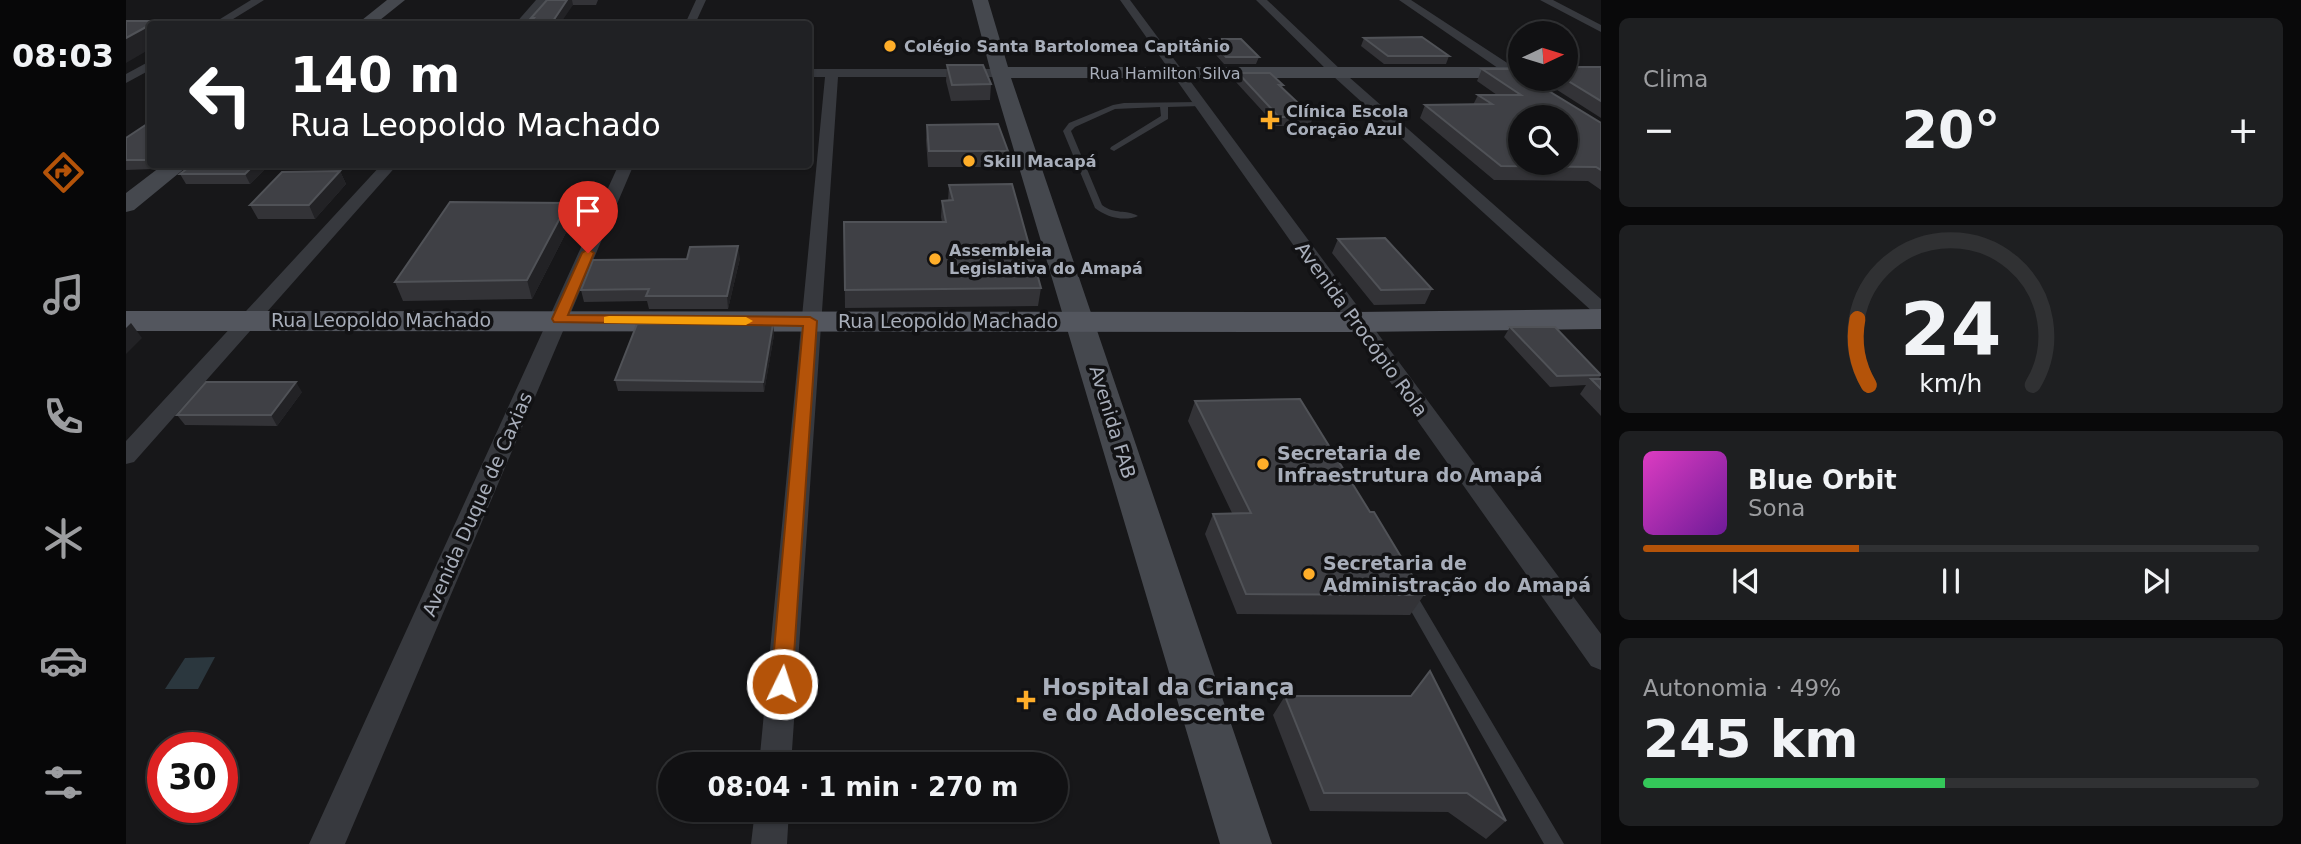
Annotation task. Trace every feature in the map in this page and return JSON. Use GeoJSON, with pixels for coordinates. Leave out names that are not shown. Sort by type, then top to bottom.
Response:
{"type":"FeatureCollection","features":[{"type":"Feature","properties":{"kind":"main road"},"geometry":{"type":"LineString","coordinates":[[369,21],[397,0]]}},
{"type":"Feature","properties":{"kind":"main road","name":"Avenida FAB"},"geometry":{"type":"LineString","coordinates":[[979,0],[1246,844]]}},
{"type":"Feature","properties":{"kind":"main road","name":"Rua Hamilton Silva"},"geometry":{"type":"LineString","coordinates":[[1000,73],[1337,73],[1508,77]]}},
{"type":"Feature","properties":{"kind":"main road"},"geometry":{"type":"LineString","coordinates":[[126,205],[174,168]]}},
{"type":"Feature","properties":{"kind":"main road","name":"Rua Leopoldo Machado"},"geometry":{"type":"LineString","coordinates":[[126,321],[559,319],[1356,322],[1601,319]]}},
{"type":"Feature","properties":{"kind":"street"},"geometry":{"type":"LineString","coordinates":[[223,21],[260,0]]}},
{"type":"Feature","properties":{"kind":"street"},"geometry":{"type":"LineString","coordinates":[[523,21],[542,0]]}},
{"type":"Feature","properties":{"kind":"street"},"geometry":{"type":"LineString","coordinates":[[691,21],[701,0]]}},
{"type":"Feature","properties":{"kind":"street","name":"Avenida Procópio Rola"},"geometry":{"type":"LineString","coordinates":[[1125,0],[1175,73],[1601,657]]}},
{"type":"Feature","properties":{"kind":"street"},"geometry":{"type":"LineString","coordinates":[[1261,0],[1337,73],[1601,309]]}},
{"type":"Feature","properties":{"kind":"street"},"geometry":{"type":"LineString","coordinates":[[1404,0],[1508,68]]}},
{"type":"Feature","properties":{"kind":"street"},"geometry":{"type":"LineString","coordinates":[[1545,0],[1601,29]]}},
{"type":"Feature","properties":{"kind":"street"},"geometry":{"type":"LineString","coordinates":[[129,75],[147,66]]}},
{"type":"Feature","properties":{"kind":"street"},"geometry":{"type":"LineString","coordinates":[[129,75],[147,73]]}},
{"type":"Feature","properties":{"kind":"street","name":"Rua Hamilton Silva"},"geometry":{"type":"LineString","coordinates":[[812,73],[1000,73]]}},
{"type":"Feature","properties":{"kind":"street"},"geometry":{"type":"LineString","coordinates":[[776,752],[832,73]]}},
{"type":"Feature","properties":{"kind":"street"},"geometry":{"type":"LineString","coordinates":[[126,456],[387,168]]}},
{"type":"Feature","properties":{"kind":"street","name":"Avenida Duque de Caxias"},"geometry":{"type":"LineString","coordinates":[[327,844],[625,168]]}},
{"type":"Feature","properties":{"kind":"street"},"geometry":{"type":"LineString","coordinates":[[769,844],[771,822]]}},
{"type":"Feature","properties":{"kind":"lane"},"geometry":{"type":"LineString","coordinates":[[1133,216],[1116,216],[1104,212],[1098,206],[1068,131],[1072,125],[1113,107],[1198,104]]}},
{"type":"Feature","properties":{"kind":"lane"},"geometry":{"type":"LineString","coordinates":[[1114,149],[1165,117],[1167,112],[1164,105]]}},
{"type":"Feature","properties":{"kind":"lane"},"geometry":{"type":"LineString","coordinates":[[1400,579],[1555,844]]}},
{"type":"Feature","properties":{"kind":"shaded area"},"geometry":{"type":"Polygon","coordinates":[[[215,657],[198,689],[165,689],[185,658],[215,657]]]}},
{"type":"Feature","properties":{"kind":"building"},"geometry":{"type":"Polygon","coordinates":[[[547,0],[567,0],[553,21],[532,21],[534,18],[531,18],[547,0]]]}},
{"type":"Feature","properties":{"kind":"building"},"geometry":{"type":"Polygon","coordinates":[[[126,21],[147,21],[147,26],[126,38],[126,21]]]}},
{"type":"Feature","properties":{"kind":"building"},"geometry":{"type":"Polygon","coordinates":[[[1422,37],[1449,56],[1388,56],[1364,38],[1422,37]]]}},
{"type":"Feature","properties":{"kind":"building"},"geometry":{"type":"Polygon","coordinates":[[[1210,39],[1241,39],[1259,57],[1226,57],[1210,39]]]}},
{"type":"Feature","properties":{"kind":"building"},"geometry":{"type":"Polygon","coordinates":[[[947,65],[983,65],[991,84],[952,85],[947,65]]]}},
{"type":"Feature","properties":{"kind":"building"},"geometry":{"type":"Polygon","coordinates":[[[1578,67],[1601,67],[1601,101],[1578,87],[1578,67]]]}},
{"type":"Feature","properties":{"kind":"building"},"geometry":{"type":"Polygon","coordinates":[[[1482,69],[1508,69],[1508,86],[1482,69]]]}},
{"type":"Feature","properties":{"kind":"building"},"geometry":{"type":"Polygon","coordinates":[[[1238,73],[1270,73],[1313,117],[1279,117],[1238,73]]]}},
{"type":"Feature","properties":{"kind":"building"},"geometry":{"type":"Polygon","coordinates":[[[1515,91],[1549,91],[1572,105],[1508,105],[1508,166],[1501,166],[1425,105],[1492,104],[1478,95],[1521,95],[1515,91]]]}},
{"type":"Feature","properties":{"kind":"building"},"geometry":{"type":"Polygon","coordinates":[[[1578,109],[1601,123],[1601,170],[1596,167],[1578,167],[1578,109]]]}},
{"type":"Feature","properties":{"kind":"building"},"geometry":{"type":"Polygon","coordinates":[[[147,124],[147,160],[126,160],[126,138],[147,124]]]}},
{"type":"Feature","properties":{"kind":"building"},"geometry":{"type":"Polygon","coordinates":[[[998,124],[1008,151],[929,151],[927,125],[998,124]]]}},
{"type":"Feature","properties":{"kind":"building"},"geometry":{"type":"Polygon","coordinates":[[[188,168],[251,168],[245,174],[180,174],[188,168]]]}},
{"type":"Feature","properties":{"kind":"building"},"geometry":{"type":"Polygon","coordinates":[[[340,171],[309,205],[250,205],[282,172],[340,171]]]}},
{"type":"Feature","properties":{"kind":"building","name":"Assembleia Legislativa do Amapá"},"geometry":{"type":"Polygon","coordinates":[[[1012,184],[1041,288],[845,290],[844,222],[946,222],[942,201],[953,200],[949,185],[1012,184]]]}},
{"type":"Feature","properties":{"kind":"building"},"geometry":{"type":"Polygon","coordinates":[[[450,202],[568,203],[527,280],[395,282],[450,202]]]}},
{"type":"Feature","properties":{"kind":"building"},"geometry":{"type":"Polygon","coordinates":[[[1385,238],[1432,289],[1381,290],[1338,239],[1385,238]]]}},
{"type":"Feature","properties":{"kind":"building"},"geometry":{"type":"Polygon","coordinates":[[[738,246],[727,296],[646,296],[649,289],[581,290],[593,260],[687,259],[690,247],[738,246]]]}},
{"type":"Feature","properties":{"kind":"building"},"geometry":{"type":"Polygon","coordinates":[[[637,324],[773,324],[763,382],[615,380],[637,324]]]}},
{"type":"Feature","properties":{"kind":"building"},"geometry":{"type":"Polygon","coordinates":[[[1510,327],[1555,327],[1601,375],[1557,376],[1510,327]]]}},
{"type":"Feature","properties":{"kind":"building"},"geometry":{"type":"Polygon","coordinates":[[[1591,379],[1601,379],[1601,389],[1591,379]]]}},
{"type":"Feature","properties":{"kind":"building"},"geometry":{"type":"Polygon","coordinates":[[[206,382],[296,382],[271,415],[177,415],[206,382]]]}},
{"type":"Feature","properties":{"kind":"building"},"geometry":{"type":"Polygon","coordinates":[[[1300,399],[1370,512],[1374,512],[1424,595],[1246,594],[1213,514],[1251,513],[1195,401],[1300,399]]]}},
{"type":"Feature","properties":{"kind":"building"},"geometry":{"type":"Polygon","coordinates":[[[1430,671],[1506,821],[1467,793],[1324,793],[1285,696],[1411,696],[1430,671]]]}},
{"type":"Feature","properties":{"kind":"slow traffic"},"geometry":{"type":"LineString","coordinates":[[609,320],[746,321]]}},
{"type":"Feature","properties":{"kind":"place","name":"Colégio Santa Bartolomea Capitânio"},"geometry":{"type":"Point","coordinates":[890,46]}},
{"type":"Feature","properties":{"kind":"place","name":"Clínica Escola Coração Azul"},"geometry":{"type":"Point","coordinates":[1270,120]}},
{"type":"Feature","properties":{"kind":"place","name":"Skill Macapá"},"geometry":{"type":"Point","coordinates":[969,161]}},
{"type":"Feature","properties":{"kind":"place","name":"Assembleia Legislativa do Amapá"},"geometry":{"type":"Point","coordinates":[935,259]}},
{"type":"Feature","properties":{"kind":"place","name":"Secretaria de Infraestrutura do Amapá"},"geometry":{"type":"Point","coordinates":[1263,464]}},
{"type":"Feature","properties":{"kind":"place","name":"Secretaria de Administração do Amapá"},"geometry":{"type":"Point","coordinates":[1309,574]}},
{"type":"Feature","properties":{"kind":"place","name":"Hospital da Criança e do Adolescente"},"geometry":{"type":"Point","coordinates":[1026,700]}},
{"type":"Feature","properties":{"kind":"route"},"geometry":{"type":"LineString","coordinates":[[588,253],[559,319],[810,321],[782,684]]}}]}
